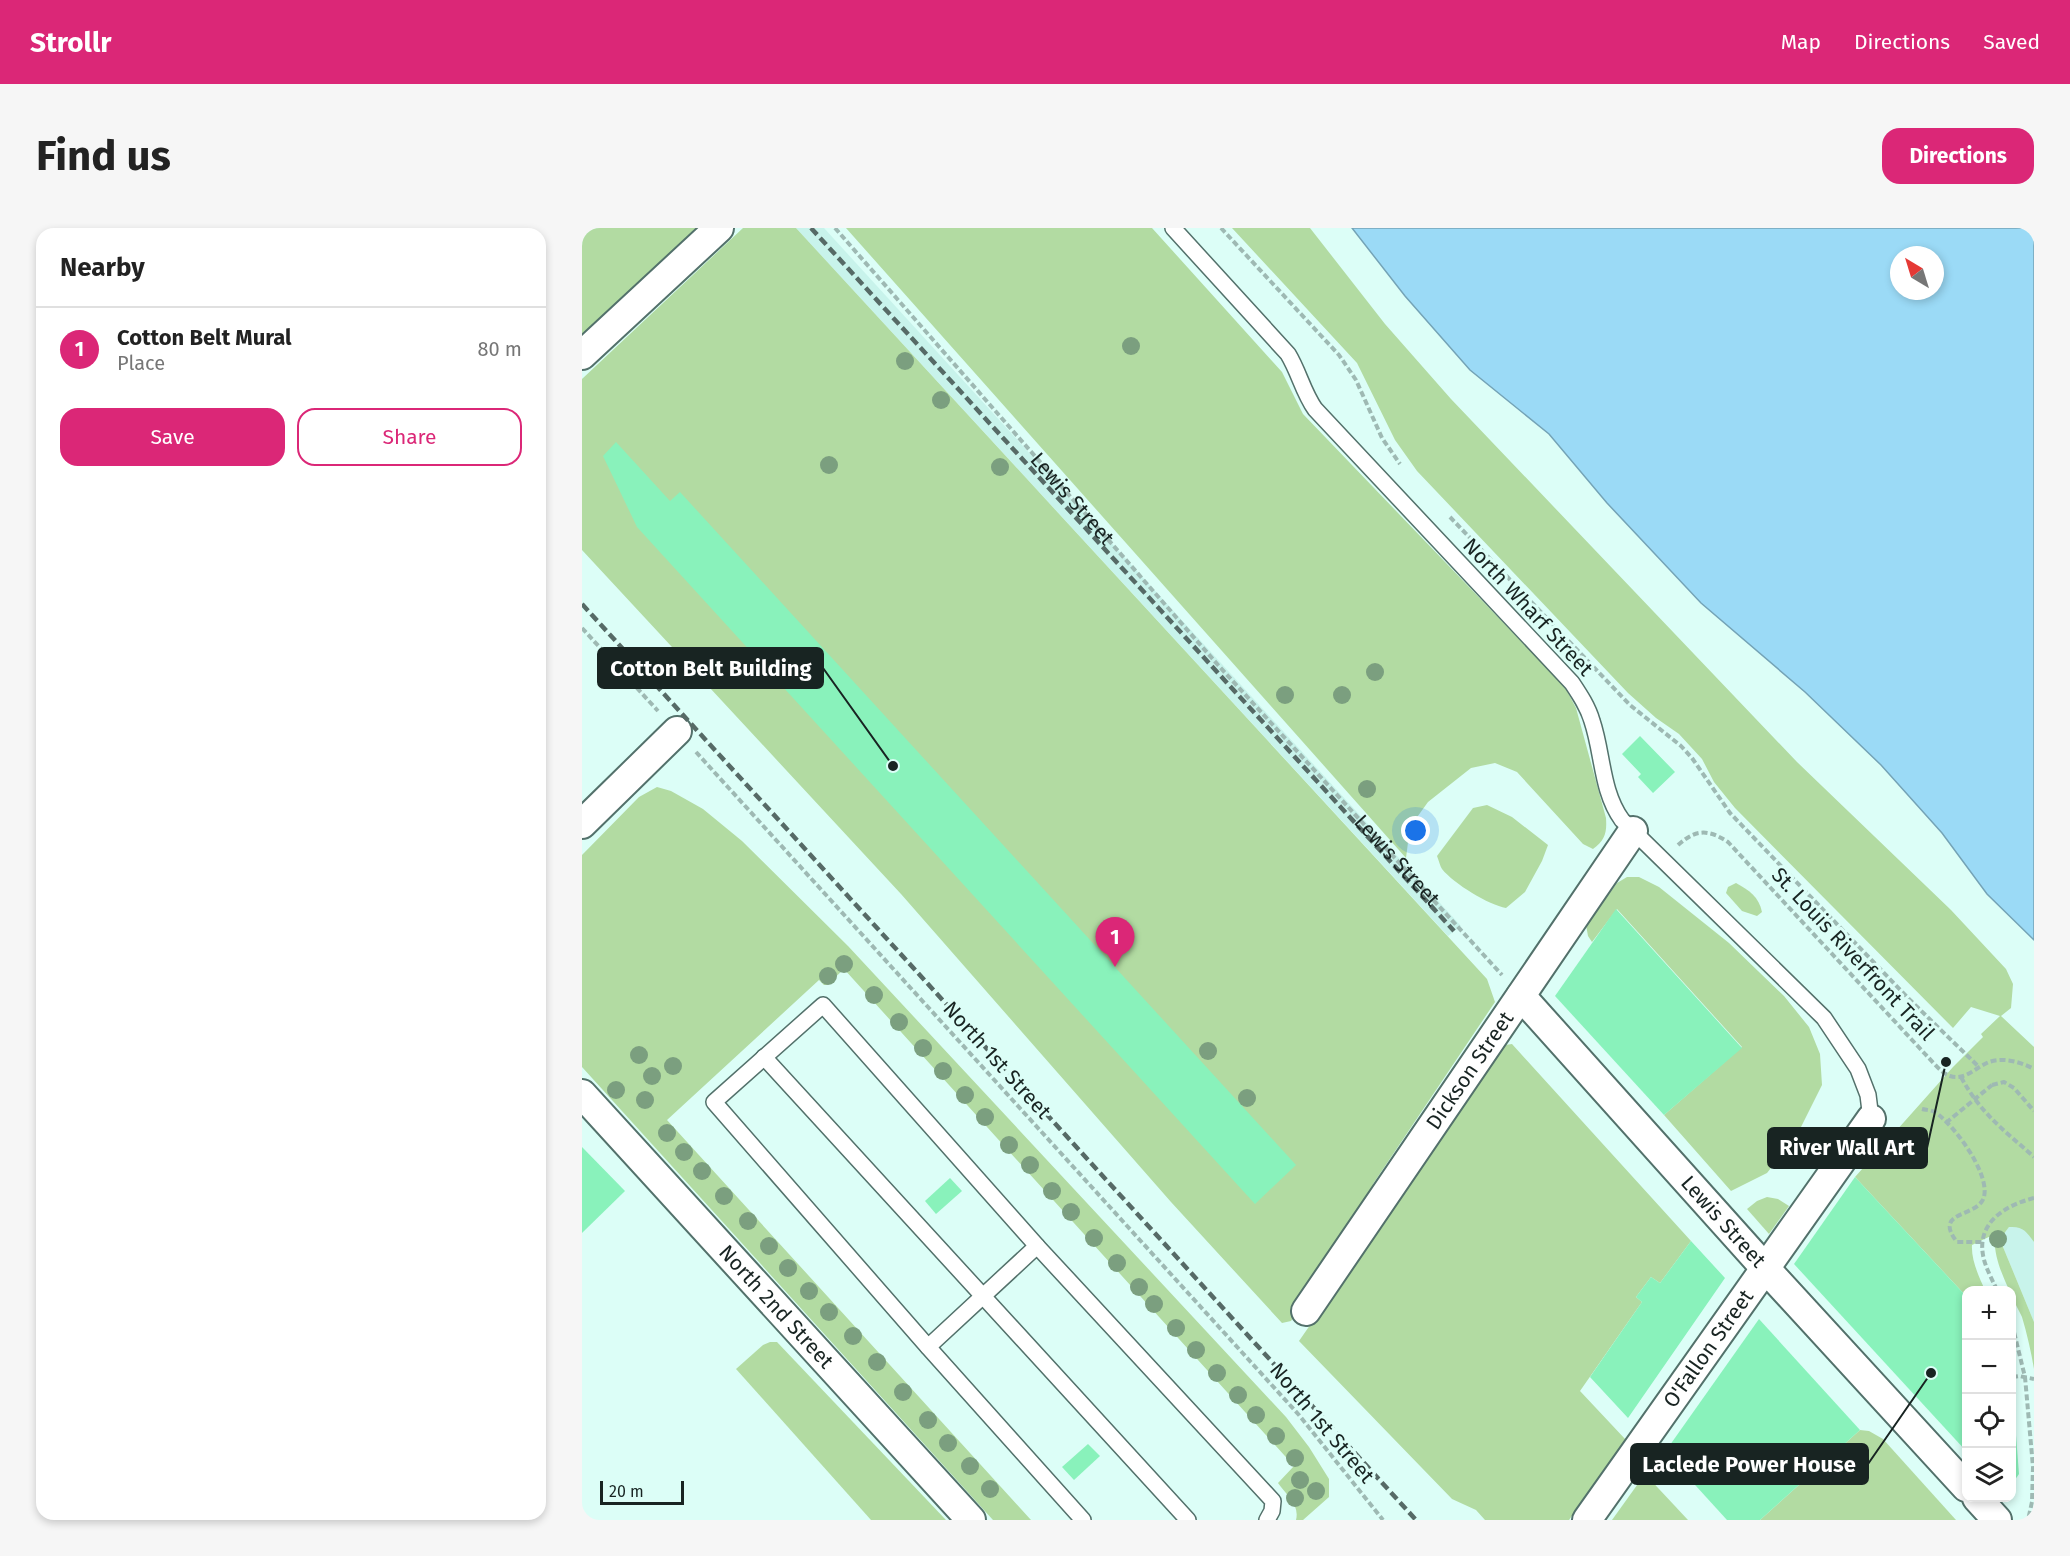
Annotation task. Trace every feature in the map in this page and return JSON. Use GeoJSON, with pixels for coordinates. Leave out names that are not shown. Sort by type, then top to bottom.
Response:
{"type":"FeatureCollection","features":[{"type":"Feature","properties":{"kind":"street"},"geometry":{"type":"LineString","coordinates":[[582,355],[719,228]]}},
{"type":"Feature","properties":{"kind":"street"},"geometry":{"type":"LineString","coordinates":[[582,824],[677,731]]}},
{"type":"Feature","properties":{"kind":"street","name":"Dickson Street"},"geometry":{"type":"LineString","coordinates":[[1306,1311],[1633,831]]}},
{"type":"Feature","properties":{"kind":"street","name":"Lewis Street"},"geometry":{"type":"LineString","coordinates":[[1521,996],[1765,1268],[1962,1482]]}},
{"type":"Feature","properties":{"kind":"street","name":"North 2nd Street"},"geometry":{"type":"LineString","coordinates":[[582,1094],[971,1520]]}},
{"type":"Feature","properties":{"kind":"street","name":"O'Fallon Street"},"geometry":{"type":"LineString","coordinates":[[1587,1520],[1871,1119]]}},
{"type":"Feature","properties":{"kind":"street"},"geometry":{"type":"LineString","coordinates":[[1981,1502],[1997,1520]]}},
{"type":"Feature","properties":{"kind":"lane","name":"North Wharf Street"},"geometry":{"type":"LineString","coordinates":[[1173,228],[1288,354],[1297,369],[1306,397],[1315,410],[1572,683],[1592,721],[1615,811],[1824,1018],[1858,1069],[1868,1095],[1871,1119]]}},
{"type":"Feature","properties":{"kind":"lane"},"geometry":{"type":"LineString","coordinates":[[1083,1520],[714,1102],[823,1005],[1037,1246],[1273,1501],[1272,1511],[1267,1520]]}},
{"type":"Feature","properties":{"kind":"lane"},"geometry":{"type":"LineString","coordinates":[[764,1057],[1188,1520]]}},
{"type":"Feature","properties":{"kind":"lane"},"geometry":{"type":"LineString","coordinates":[[928,1347],[1037,1246]]}},
{"type":"Feature","properties":{"kind":"path","name":"Lewis Street"},"geometry":{"type":"LineString","coordinates":[[835,228],[1218,665],[1521,996]]}},
{"type":"Feature","properties":{"kind":"path"},"geometry":{"type":"LineString","coordinates":[[1221,228],[1339,355],[1356,380],[1382,438],[1403,468]]}},
{"type":"Feature","properties":{"kind":"path"},"geometry":{"type":"LineString","coordinates":[[1443,511],[1630,705],[1681,746],[1730,813],[1910,1000],[1979,1067]]}},
{"type":"Feature","properties":{"kind":"path","name":"North 1st Street"},"geometry":{"type":"LineString","coordinates":[[582,628],[1299,1414],[1383,1520]]}},
{"type":"Feature","properties":{"kind":"path","name":"St. Louis Riverfront Trail"},"geometry":{"type":"LineString","coordinates":[[1661,859],[1689,836],[1699,832],[1719,836],[1728,842],[1926,1055],[1942,1071],[1950,1076],[1961,1077]]}},
{"type":"Feature","properties":{"kind":"path"},"geometry":{"type":"LineString","coordinates":[[2034,1069],[2024,1064],[1999,1060],[1961,1077],[1968,1091],[1995,1124],[2034,1157]]}},
{"type":"Feature","properties":{"kind":"path"},"geometry":{"type":"LineString","coordinates":[[1946,1123],[1992,1085],[2004,1082],[2014,1088],[2034,1111]]}},
{"type":"Feature","properties":{"kind":"path"},"geometry":{"type":"LineString","coordinates":[[1922,1109],[1933,1111],[1946,1123],[1965,1145],[1979,1168],[1984,1197],[1980,1204],[1955,1216],[1950,1225],[1951,1234],[1958,1242],[1968,1244],[1982,1242]]}},
{"type":"Feature","properties":{"kind":"path"},"geometry":{"type":"LineString","coordinates":[[1995,1286],[1983,1256],[1982,1242],[1986,1228],[1995,1216],[2011,1205],[2034,1198]]}},
{"type":"Feature","properties":{"kind":"path"},"geometry":{"type":"LineString","coordinates":[[2016,1340],[2025,1377],[2032,1436],[2032,1502],[2028,1520]]}},
{"type":"Feature","properties":{"kind":"path"},"geometry":{"type":"LineString","coordinates":[[2016,1376],[2034,1379]]}},
{"type":"Feature","properties":{"kind":"shaded area"},"geometry":{"type":"Polygon","coordinates":[[[796,228],[824,228],[1461,926],[1448,936],[796,228]]]}},
{"type":"Feature","properties":{"kind":"shaded area"},"geometry":{"type":"Polygon","coordinates":[[[1352,228],[2034,228],[2034,940],[1987,894],[1942,833],[1881,765],[1805,692],[1701,603],[1607,503],[1549,434],[1470,370],[1405,296],[1352,228]]]}},
{"type":"Feature","properties":{"kind":"shaded area"},"geometry":{"type":"Polygon","coordinates":[[[2034,1218],[2034,1322],[2003,1247],[2003,1235],[2009,1227],[2034,1218]]]}},
{"type":"Feature","properties":{"kind":"green space"},"geometry":{"type":"Polygon","coordinates":[[[582,228],[700,228],[582,337],[582,228]]]}},
{"type":"Feature","properties":{"kind":"green space"},"geometry":{"type":"Polygon","coordinates":[[[743,228],[796,228],[1487,979],[1495,1002],[1373,1184],[1377,1192],[1291,1321],[1282,1323],[1171,1202],[901,894],[582,550],[582,379],[743,228]]]}},
{"type":"Feature","properties":{"kind":"green space"},"geometry":{"type":"Polygon","coordinates":[[[846,228],[1152,228],[1282,372],[1303,414],[1565,687],[1576,708],[1606,818],[1603,839],[1593,849],[1583,844],[1517,772],[1495,763],[1471,768],[1428,802],[1410,827],[1406,858],[846,228]]]}},
{"type":"Feature","properties":{"kind":"green space"},"geometry":{"type":"Polygon","coordinates":[[[1232,228],[1310,228],[1385,324],[1451,399],[1797,762],[1951,910],[2006,969],[2013,984],[2011,1008],[2001,1016],[2034,1047],[2034,1242],[2024,1230],[2009,1227],[2003,1235],[2003,1247],[2034,1322],[2034,1369],[2022,1317],[2016,1305],[2016,1286],[2007,1286],[2003,1276],[1995,1249],[1995,1234],[1972,1245],[1974,1262],[1983,1286],[1962,1286],[1962,1292],[1855,1177],[1953,1067],[1983,1037],[1981,1034],[2000,1016],[1971,1007],[1953,1028],[1735,808],[1714,782],[1702,759],[1679,734],[1656,718],[1628,693],[1417,471],[1395,440],[1357,363],[1232,228]]]}},
{"type":"Feature","properties":{"kind":"green space"},"geometry":{"type":"Polygon","coordinates":[[[657,787],[671,791],[703,809],[742,841],[848,946],[1286,1417],[1309,1447],[1329,1479],[1329,1497],[1303,1520],[1296,1520],[1294,1504],[1278,1483],[1294,1466],[844,969],[827,985],[819,980],[667,1120],[1031,1520],[993,1520],[582,1067],[582,855],[639,797],[657,787]]]}},
{"type":"Feature","properties":{"kind":"green space"},"geometry":{"type":"Polygon","coordinates":[[[1487,805],[1512,817],[1548,845],[1525,892],[1506,908],[1481,898],[1447,875],[1437,856],[1473,808],[1487,805]]]}},
{"type":"Feature","properties":{"kind":"green space"},"geometry":{"type":"Polygon","coordinates":[[[1627,877],[1639,877],[1659,887],[1729,943],[1784,996],[1809,1027],[1820,1054],[1822,1085],[1797,1135],[1767,1173],[1731,1191],[1664,1115],[1742,1047],[1617,909],[1592,942],[1586,925],[1617,883],[1627,877]]]}},
{"type":"Feature","properties":{"kind":"green space"},"geometry":{"type":"Polygon","coordinates":[[[1736,883],[1756,898],[1762,912],[1757,916],[1742,911],[1726,893],[1728,887],[1736,883]]]}},
{"type":"Feature","properties":{"kind":"green space"},"geometry":{"type":"Polygon","coordinates":[[[1512,1044],[1691,1241],[1660,1283],[1651,1277],[1636,1297],[1642,1302],[1580,1391],[1626,1440],[1569,1520],[1485,1520],[1476,1510],[1452,1499],[1299,1341],[1505,1045],[1512,1044]]]}},
{"type":"Feature","properties":{"kind":"green space"},"geometry":{"type":"Polygon","coordinates":[[[1767,1197],[1778,1199],[1789,1206],[1769,1234],[1747,1209],[1767,1197]]]}},
{"type":"Feature","properties":{"kind":"green space"},"geometry":{"type":"Polygon","coordinates":[[[777,1342],[946,1520],[871,1520],[736,1369],[763,1345],[777,1342]]]}},
{"type":"Feature","properties":{"kind":"green space"},"geometry":{"type":"Polygon","coordinates":[[[1860,1430],[1869,1431],[1883,1439],[1956,1520],[1760,1520],[1860,1430]]]}},
{"type":"Feature","properties":{"kind":"green space"},"geometry":{"type":"Polygon","coordinates":[[[1645,1474],[1688,1520],[1612,1520],[1645,1474]]]}},
{"type":"Feature","properties":{"kind":"building"},"geometry":{"type":"Polygon","coordinates":[[[616,442],[670,501],[680,492],[1296,1165],[1255,1204],[637,527],[603,456],[616,442]]]}},
{"type":"Feature","properties":{"kind":"building"},"geometry":{"type":"Polygon","coordinates":[[[1640,736],[1675,772],[1653,793],[1638,777],[1641,774],[1622,754],[1640,736]]]}},
{"type":"Feature","properties":{"kind":"building"},"geometry":{"type":"Polygon","coordinates":[[[1616,909],[1742,1048],[1664,1115],[1555,996],[1616,909]]]}},
{"type":"Feature","properties":{"kind":"building"},"geometry":{"type":"Polygon","coordinates":[[[582,1147],[625,1191],[582,1233],[582,1147]]]}},
{"type":"Feature","properties":{"kind":"building"},"geometry":{"type":"Polygon","coordinates":[[[1855,1177],[1962,1292],[1962,1447],[1794,1264],[1855,1177]]]}},
{"type":"Feature","properties":{"kind":"building"},"geometry":{"type":"Polygon","coordinates":[[[950,1178],[962,1191],[936,1214],[925,1201],[950,1178]]]}},
{"type":"Feature","properties":{"kind":"building"},"geometry":{"type":"Polygon","coordinates":[[[1691,1241],[1725,1278],[1628,1418],[1590,1377],[1642,1302],[1636,1297],[1651,1277],[1660,1283],[1691,1241]]]}},
{"type":"Feature","properties":{"kind":"building"},"geometry":{"type":"Polygon","coordinates":[[[1759,1319],[1860,1430],[1760,1520],[1727,1520],[1665,1452],[1759,1319]]]}},
{"type":"Feature","properties":{"kind":"building"},"geometry":{"type":"Polygon","coordinates":[[[2016,1435],[2019,1474],[2016,1478],[2016,1435]]]}},
{"type":"Feature","properties":{"kind":"building"},"geometry":{"type":"Polygon","coordinates":[[[1088,1444],[1100,1456],[1074,1480],[1062,1467],[1088,1444]]]}},
{"type":"Feature","properties":{"kind":"railway"},"geometry":{"type":"LineString","coordinates":[[811,228],[1454,931]]}},
{"type":"Feature","properties":{"kind":"railway"},"geometry":{"type":"LineString","coordinates":[[582,604],[1416,1520]]}},
{"type":"Feature","properties":{"kind":"place","name":"Cotton Belt Building"},"geometry":{"type":"Point","coordinates":[893,766]}},
{"type":"Feature","properties":{"kind":"place","name":"Cotton Belt Mural"},"geometry":{"type":"Point","coordinates":[1115,967]}},
{"type":"Feature","properties":{"kind":"place","name":"River Wall Art"},"geometry":{"type":"Point","coordinates":[1946,1062]}},
{"type":"Feature","properties":{"kind":"place","name":"Laclede Power House"},"geometry":{"type":"Point","coordinates":[1931,1373]}}]}
